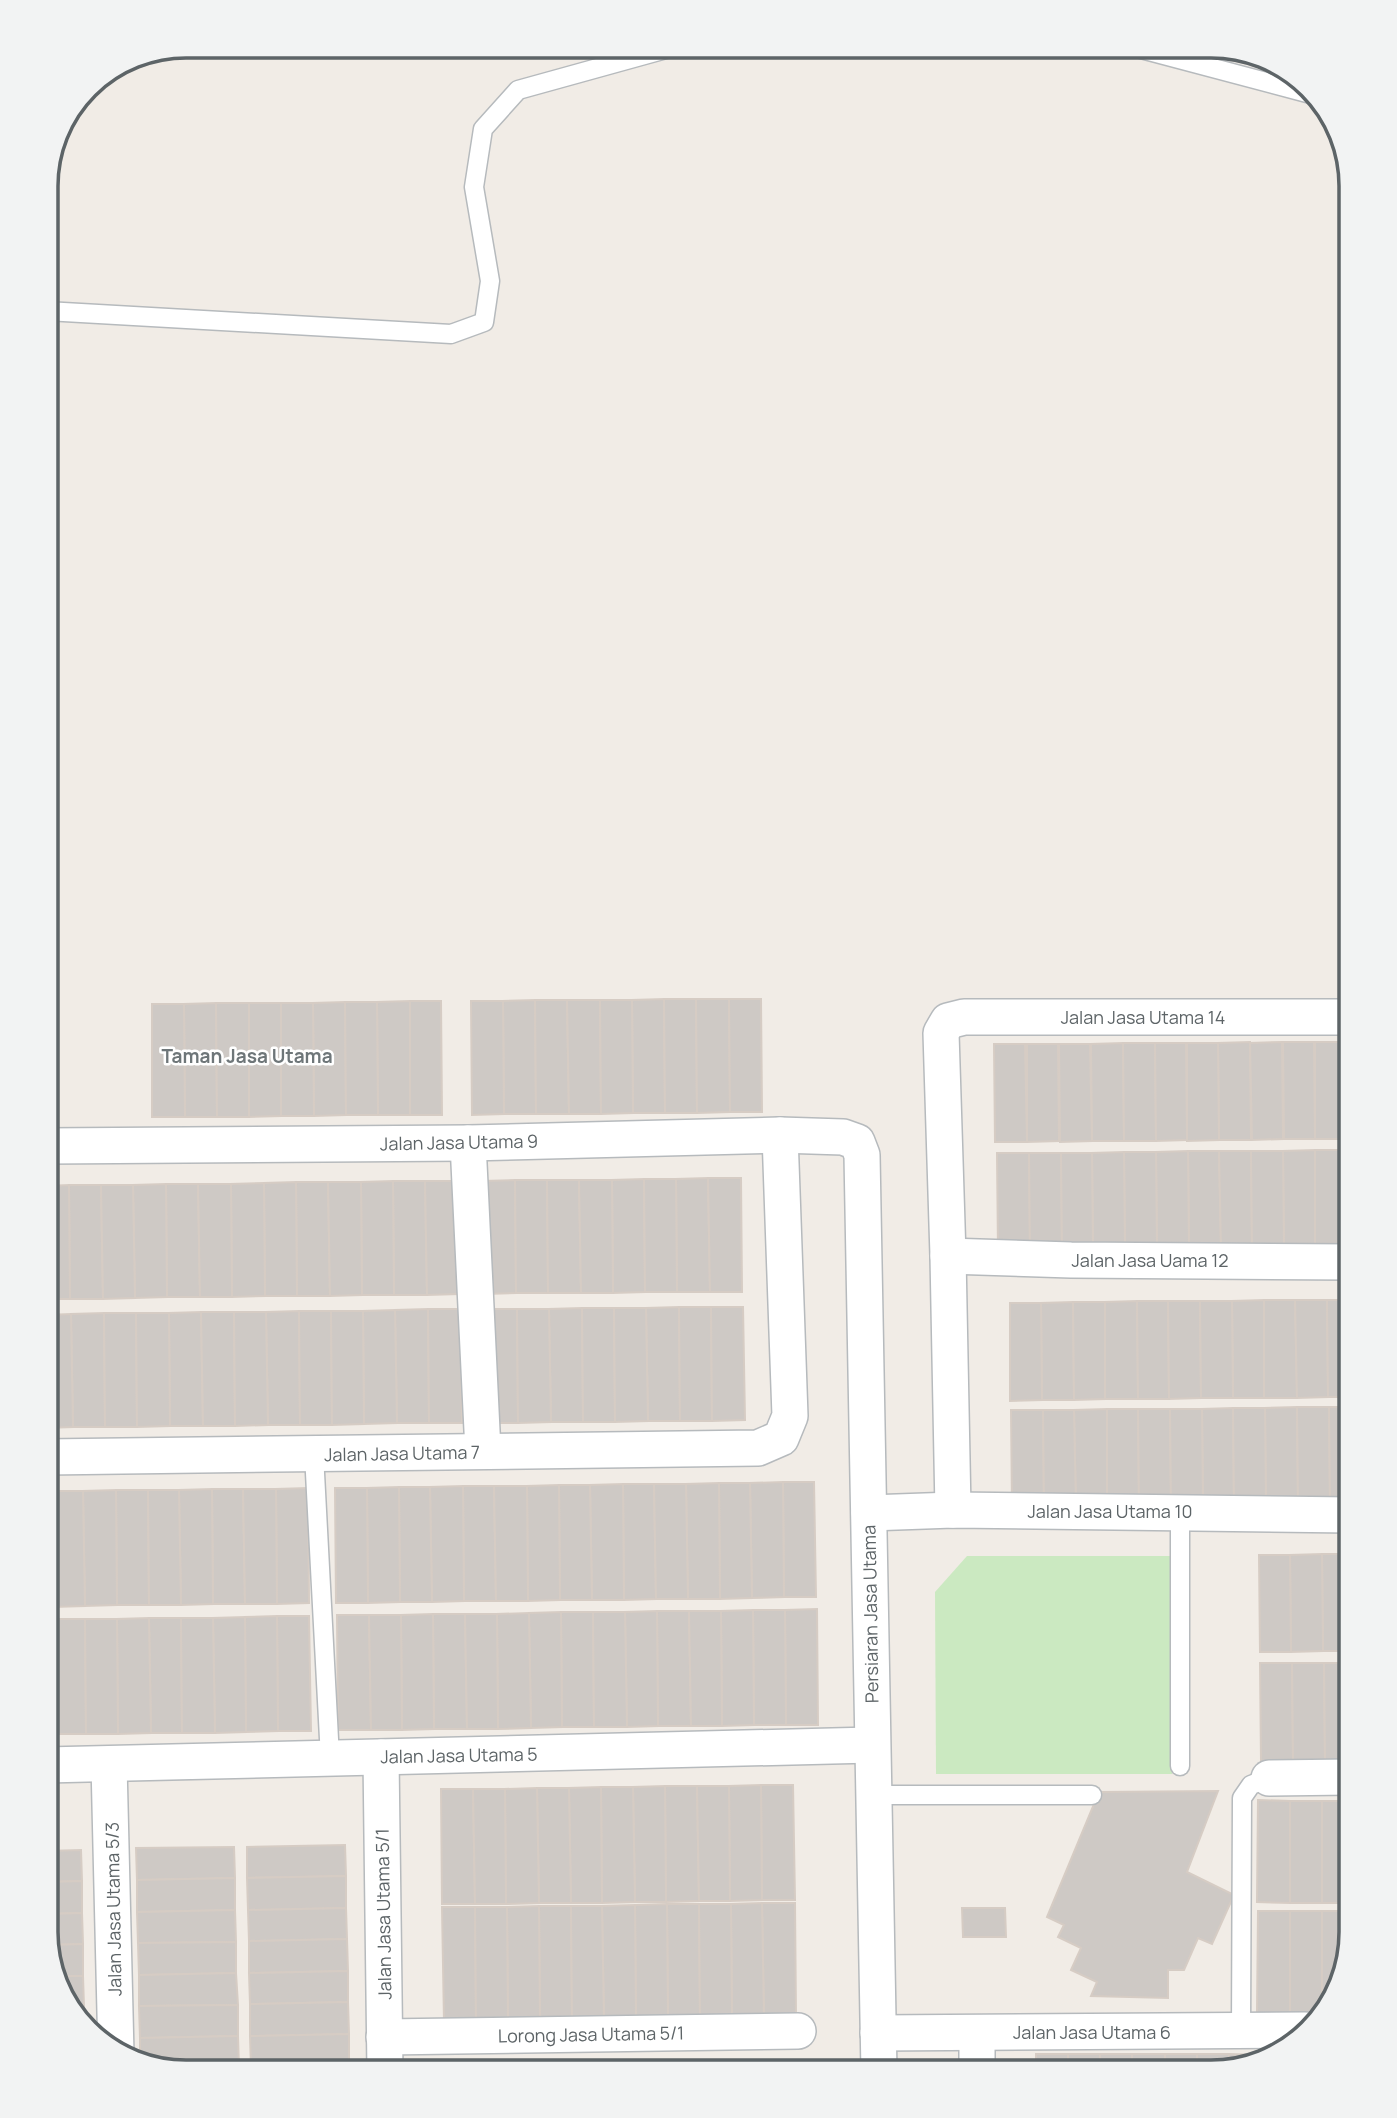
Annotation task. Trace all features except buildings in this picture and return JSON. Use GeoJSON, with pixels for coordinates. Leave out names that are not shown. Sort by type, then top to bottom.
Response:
{"type":"FeatureCollection","features":[{"type":"Feature","properties":{"kind":"street","name":"Jalan Jasa Utama 14"},"geometry":{"type":"LineString","coordinates":[[948,1256],[941,1034],[948,1021],[964,1017],[1339,1017]]}},
{"type":"Feature","properties":{"kind":"street","name":"Jalan Jasa Utama 9"},"geometry":{"type":"LineString","coordinates":[[58,1146],[468,1143],[780,1135],[843,1137],[858,1142],[862,1156]]}},
{"type":"Feature","properties":{"kind":"street","name":"Jalan Jasa Utama 7"},"geometry":{"type":"LineString","coordinates":[[58,1457],[758,1448],[781,1438],[790,1416],[780,1135]]}},
{"type":"Feature","properties":{"kind":"street"},"geometry":{"type":"LineString","coordinates":[[468,1143],[483,1451]]}},
{"type":"Feature","properties":{"kind":"street","name":"Persiaran Jasa Utama"},"geometry":{"type":"LineString","coordinates":[[862,1156],[879,2060]]}},
{"type":"Feature","properties":{"kind":"street","name":"Jalan Jasa Uama 12"},"geometry":{"type":"LineString","coordinates":[[948,1256],[1071,1260],[1339,1262]]}},
{"type":"Feature","properties":{"kind":"street"},"geometry":{"type":"LineString","coordinates":[[948,1256],[953,1510]]}},
{"type":"Feature","properties":{"kind":"street","name":"Jalan Jasa Utama 10"},"geometry":{"type":"LineString","coordinates":[[870,1513],[953,1510],[1339,1515]]}},
{"type":"Feature","properties":{"kind":"street","name":"Jalan Jasa Utama 5"},"geometry":{"type":"LineString","coordinates":[[58,1765],[872,1745]]}},
{"type":"Feature","properties":{"kind":"street","name":"Jalan Jasa Utama 5/1"},"geometry":{"type":"LineString","coordinates":[[381,1757],[384,2060]]}},
{"type":"Feature","properties":{"kind":"street","name":"Jalan Jasa Utama 5/3"},"geometry":{"type":"LineString","coordinates":[[109,1763],[116,2039]]}},
{"type":"Feature","properties":{"kind":"street"},"geometry":{"type":"LineString","coordinates":[[1269,1778],[1339,1777]]}},
{"type":"Feature","properties":{"kind":"street","name":"Jalan Jasa Utama 6"},"geometry":{"type":"LineString","coordinates":[[878,2033],[1294,2030]]}},
{"type":"Feature","properties":{"kind":"street","name":"Lorong Jasa Utama 5/1"},"geometry":{"type":"LineString","coordinates":[[384,2037],[798,2031]]}},
{"type":"Feature","properties":{"kind":"street"},"geometry":{"type":"LineString","coordinates":[[976,2060],[977,2033]]}},
{"type":"Feature","properties":{"kind":"lane"},"geometry":{"type":"LineString","coordinates":[[58,312],[451,334],[484,322],[490,281],[474,187],[483,129],[519,90],[634,58]]}},
{"type":"Feature","properties":{"kind":"lane"},"geometry":{"type":"LineString","coordinates":[[1175,58],[1296,90]]}},
{"type":"Feature","properties":{"kind":"lane"},"geometry":{"type":"LineString","coordinates":[[314,1454],[330,1758]]}},
{"type":"Feature","properties":{"kind":"lane"},"geometry":{"type":"LineString","coordinates":[[1180,1512],[1180,1766]]}},
{"type":"Feature","properties":{"kind":"lane"},"geometry":{"type":"LineString","coordinates":[[1241,2030],[1242,1798],[1251,1785],[1269,1778]]}},
{"type":"Feature","properties":{"kind":"lane"},"geometry":{"type":"LineString","coordinates":[[873,1795],[1092,1795]]}},
{"type":"Feature","properties":{"kind":"green space"},"geometry":{"type":"Polygon","coordinates":[[[967,1556],[1172,1556],[1172,1774],[936,1774],[935,1592],[967,1556]]]}},
{"type":"Feature","properties":{"kind":"district","name":"Taman Jasa Utama"},"geometry":{"type":"Point","coordinates":[247,1056]}}]}
